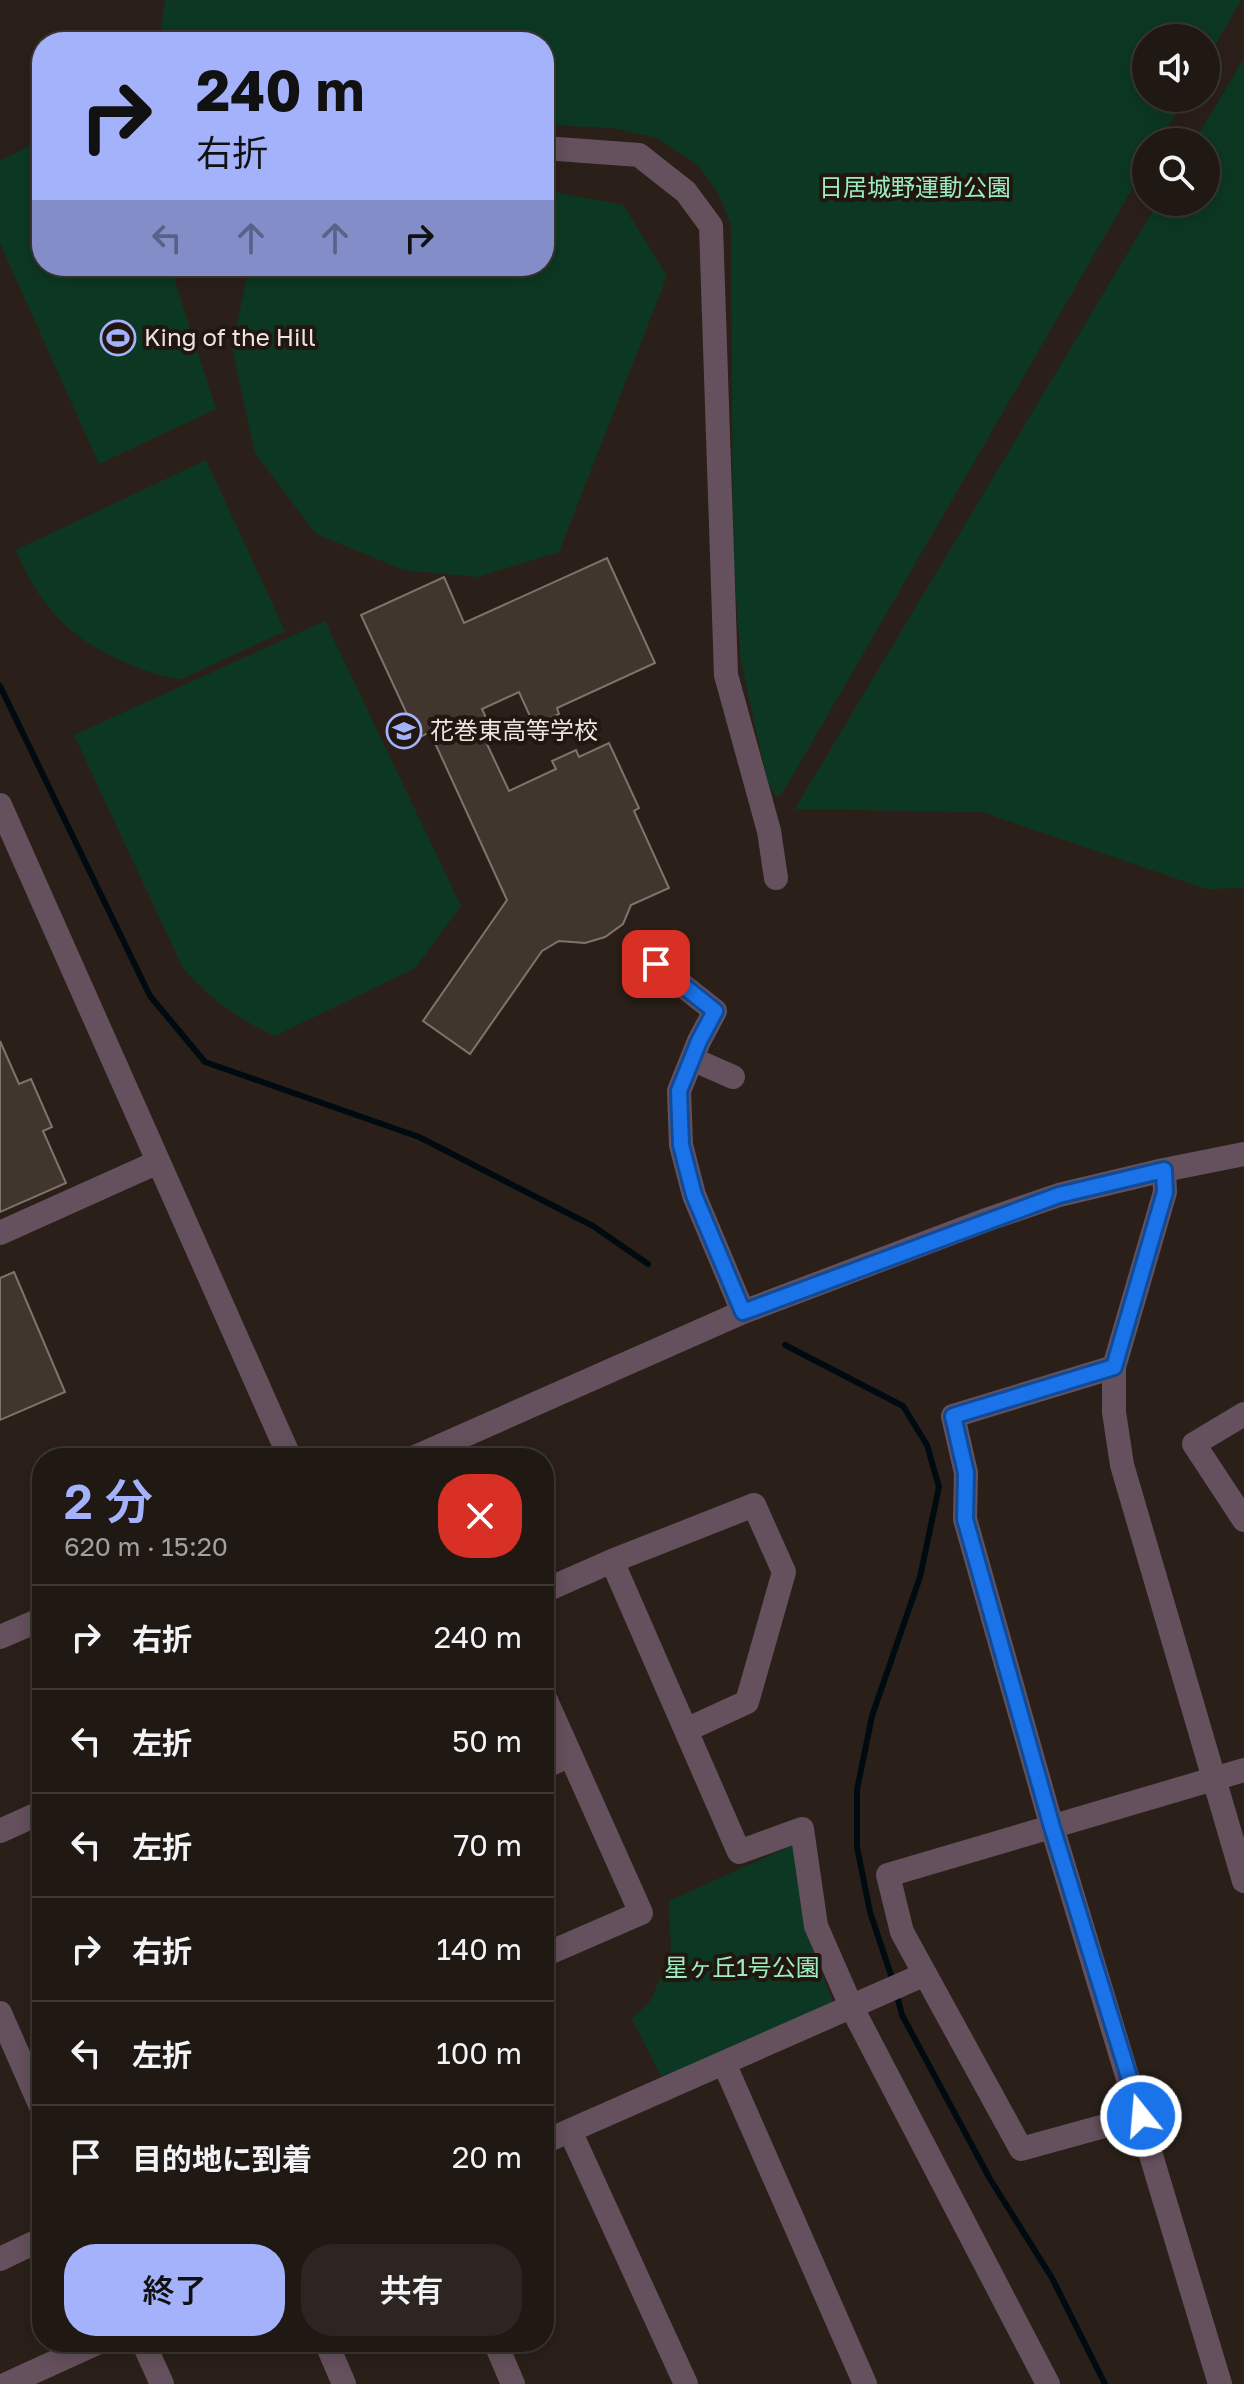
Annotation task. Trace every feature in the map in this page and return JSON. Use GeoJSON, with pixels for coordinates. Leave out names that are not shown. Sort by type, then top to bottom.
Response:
{"type":"FeatureCollection","features":[{"type":"Feature","properties":{"kind":"street"},"geometry":{"type":"LineString","coordinates":[[554,149],[639,155],[686,192],[711,226],[726,675],[769,831],[776,878]]}},
{"type":"Feature","properties":{"kind":"street"},"geometry":{"type":"LineString","coordinates":[[0,805],[286,1448]]}},
{"type":"Feature","properties":{"kind":"street"},"geometry":{"type":"LineString","coordinates":[[634,947],[715,1011],[679,1091],[681,1145],[694,1195],[743,1312]]}},
{"type":"Feature","properties":{"kind":"street"},"geometry":{"type":"LineString","coordinates":[[692,1059],[733,1077]]}},
{"type":"Feature","properties":{"kind":"street"},"geometry":{"type":"LineString","coordinates":[[442,1448],[743,1312],[1045,1200],[1164,1170],[1244,1154]]}},
{"type":"Feature","properties":{"kind":"street"},"geometry":{"type":"LineString","coordinates":[[0,1233],[158,1162]]}},
{"type":"Feature","properties":{"kind":"street"},"geometry":{"type":"LineString","coordinates":[[1164,1170],[1165,1192],[1114,1367],[1114,1412],[1122,1465],[1244,1881]]}},
{"type":"Feature","properties":{"kind":"street"},"geometry":{"type":"LineString","coordinates":[[1114,1367],[953,1416],[966,1473],[965,1519],[1052,1827],[1220,2384]]}},
{"type":"Feature","properties":{"kind":"street"},"geometry":{"type":"LineString","coordinates":[[1243,1516],[1194,1444],[1244,1414]]}},
{"type":"Feature","properties":{"kind":"street"},"geometry":{"type":"LineString","coordinates":[[554,1587],[754,1505],[784,1572],[747,1702],[686,1730]]}},
{"type":"Feature","properties":{"kind":"street"},"geometry":{"type":"LineString","coordinates":[[612,1561],[739,1852],[802,1829],[816,1926],[851,2006],[1048,2384]]}},
{"type":"Feature","properties":{"kind":"street"},"geometry":{"type":"LineString","coordinates":[[0,1637],[32,1623]]}},
{"type":"Feature","properties":{"kind":"street"},"geometry":{"type":"LineString","coordinates":[[554,1719],[641,1913],[554,1951]]}},
{"type":"Feature","properties":{"kind":"street"},"geometry":{"type":"LineString","coordinates":[[554,1762],[570,1755]]}},
{"type":"Feature","properties":{"kind":"street"},"geometry":{"type":"LineString","coordinates":[[1141,2116],[1021,2149],[902,1932],[888,1875],[1244,1770]]}},
{"type":"Feature","properties":{"kind":"street"},"geometry":{"type":"LineString","coordinates":[[0,1831],[32,1817]]}},
{"type":"Feature","properties":{"kind":"street"},"geometry":{"type":"LineString","coordinates":[[554,2138],[923,1975]]}},
{"type":"Feature","properties":{"kind":"street"},"geometry":{"type":"LineString","coordinates":[[0,2013],[32,2086]]}},
{"type":"Feature","properties":{"kind":"street"},"geometry":{"type":"LineString","coordinates":[[724,2063],[865,2384]]}},
{"type":"Feature","properties":{"kind":"street"},"geometry":{"type":"LineString","coordinates":[[570,2131],[686,2384]]}},
{"type":"Feature","properties":{"kind":"street"},"geometry":{"type":"LineString","coordinates":[[0,2259],[32,2244]]}},
{"type":"Feature","properties":{"kind":"street"},"geometry":{"type":"LineString","coordinates":[[7,2384],[77,2352]]}},
{"type":"Feature","properties":{"kind":"street"},"geometry":{"type":"LineString","coordinates":[[148,2352],[162,2384]]}},
{"type":"Feature","properties":{"kind":"street"},"geometry":{"type":"LineString","coordinates":[[330,2352],[344,2384]]}},
{"type":"Feature","properties":{"kind":"street"},"geometry":{"type":"LineString","coordinates":[[499,2352],[513,2384]]}},
{"type":"Feature","properties":{"kind":"green space","name":"日居城野運動公園"},"geometry":{"type":"Polygon","coordinates":[[[165,0],[1241,0],[1220,37],[1220,24],[1132,24],[1132,112],[1177,112],[1167,128],[1132,128],[1132,189],[783,792],[777,797],[768,784],[741,661],[733,557],[731,226],[719,194],[699,166],[657,138],[612,128],[554,125],[554,32],[160,32],[165,0]]]}},
{"type":"Feature","properties":{"kind":"green space"},"geometry":{"type":"Polygon","coordinates":[[[1244,58],[1244,888],[1207,889],[982,812],[795,809],[1150,216],[1220,216],[1220,128],[1202,128],[1212,112],[1220,112],[1220,98],[1244,58]]]}},
{"type":"Feature","properties":{"kind":"green space","name":"King of the Hill"},"geometry":{"type":"Polygon","coordinates":[[[32,144],[32,276],[173,276],[216,409],[99,464],[0,243],[0,161],[32,144]]]}},
{"type":"Feature","properties":{"kind":"green space"},"geometry":{"type":"Polygon","coordinates":[[[554,192],[623,205],[667,276],[559,552],[477,577],[404,570],[316,534],[255,453],[232,348],[247,276],[554,276],[554,192]]]}},
{"type":"Feature","properties":{"kind":"green space"},"geometry":{"type":"Polygon","coordinates":[[[206,460],[285,631],[181,679],[127,663],[89,644],[73,632],[46,604],[16,550],[206,460]]]}},
{"type":"Feature","properties":{"kind":"green space"},"geometry":{"type":"Polygon","coordinates":[[[325,621],[461,906],[415,968],[275,1036],[225,1007],[183,968],[74,735],[325,621]]]}},
{"type":"Feature","properties":{"kind":"green space","name":"星ヶ丘1号公園"},"geometry":{"type":"Polygon","coordinates":[[[795,1844],[806,1931],[835,2008],[664,2082],[632,2019],[651,2000],[671,1952],[669,1901],[795,1844]]]}},
{"type":"Feature","properties":{"kind":"building"},"geometry":{"type":"Polygon","coordinates":[[[607,558],[655,663],[557,708],[559,714],[534,725],[519,692],[482,709],[495,738],[486,742],[509,791],[556,769],[552,761],[576,750],[579,757],[609,743],[639,808],[634,811],[669,888],[631,905],[623,924],[605,937],[585,943],[559,941],[542,951],[470,1054],[423,1021],[507,900],[430,732],[418,738],[361,615],[444,577],[464,623],[607,558]]]}},
{"type":"Feature","properties":{"kind":"building"},"geometry":{"type":"Polygon","coordinates":[[[0,1041],[19,1084],[31,1079],[52,1127],[43,1131],[66,1183],[0,1212],[0,1041]]]}},
{"type":"Feature","properties":{"kind":"building"},"geometry":{"type":"Polygon","coordinates":[[[14,1272],[65,1392],[0,1420],[0,1278],[14,1272]]]}},
{"type":"Feature","properties":{"kind":"waterway"},"geometry":{"type":"LineString","coordinates":[[0,686],[150,996],[205,1062],[419,1137],[593,1226],[648,1264]]}},
{"type":"Feature","properties":{"kind":"waterway"},"geometry":{"type":"LineString","coordinates":[[785,1345],[903,1406],[927,1445],[939,1487],[920,1577],[872,1716],[857,1790],[857,1847],[870,1912],[893,1981]]}},
{"type":"Feature","properties":{"kind":"waterway"},"geometry":{"type":"LineString","coordinates":[[896,1992],[902,2015],[990,2179],[1052,2278],[1105,2384]]}},
{"type":"Feature","properties":{"kind":"place","name":"King of the Hill"},"geometry":{"type":"Point","coordinates":[118,338]}},
{"type":"Feature","properties":{"kind":"place","name":"花巻東高等学校"},"geometry":{"type":"Point","coordinates":[404,731]}},
{"type":"Feature","properties":{"kind":"route"},"geometry":{"type":"LineString","coordinates":[[656,964],[715,1011],[679,1091],[681,1145],[694,1195],[743,1312],[1059,1195],[1164,1170],[1165,1192],[1114,1367],[953,1416],[966,1473],[965,1519],[1052,1827],[1141,2116]]}}]}
